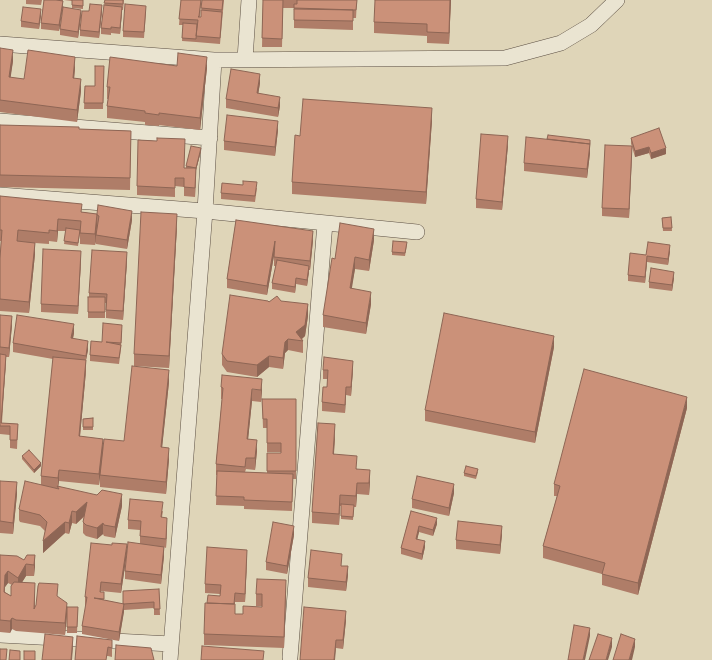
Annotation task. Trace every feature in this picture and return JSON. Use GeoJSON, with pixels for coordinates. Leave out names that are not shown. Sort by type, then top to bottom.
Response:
{"type":"FeatureCollection","features":[{"type":"Feature","properties":{"kind":"street"},"geometry":{"type":"LineString","coordinates":[[245,59],[250,0]]}},
{"type":"Feature","properties":{"kind":"street"},"geometry":{"type":"LineString","coordinates":[[0,44],[214,60],[505,58],[561,43],[590,25],[617,0]]}},
{"type":"Feature","properties":{"kind":"street"},"geometry":{"type":"LineString","coordinates":[[170,660],[205,211],[214,60]]}},
{"type":"Feature","properties":{"kind":"street"},"geometry":{"type":"LineString","coordinates":[[0,121],[210,138]]}},
{"type":"Feature","properties":{"kind":"street"},"geometry":{"type":"LineString","coordinates":[[0,195],[205,211],[417,232]]}},
{"type":"Feature","properties":{"kind":"street"},"geometry":{"type":"LineString","coordinates":[[290,656],[325,223]]}},
{"type":"Feature","properties":{"kind":"street"},"geometry":{"type":"LineString","coordinates":[[0,635],[171,644]]}},
{"type":"Feature","properties":{"kind":"building"},"geometry":{"type":"Polygon","coordinates":[[[44,0],[63,1],[59,25],[41,23],[44,0]]]}},
{"type":"Feature","properties":{"kind":"building"},"geometry":{"type":"Polygon","coordinates":[[[72,0],[83,0],[83,6],[72,5],[72,0]]]}},
{"type":"Feature","properties":{"kind":"building"},"geometry":{"type":"Polygon","coordinates":[[[105,0],[123,0],[123,4],[104,3],[105,0]]]}},
{"type":"Feature","properties":{"kind":"building"},"geometry":{"type":"Polygon","coordinates":[[[181,0],[201,0],[198,17],[201,17],[201,10],[222,12],[220,38],[196,36],[198,20],[179,19],[181,0]]]}},
{"type":"Feature","properties":{"kind":"building"},"geometry":{"type":"Polygon","coordinates":[[[202,0],[223,0],[222,10],[201,8],[202,0]]]}},
{"type":"Feature","properties":{"kind":"building"},"geometry":{"type":"Polygon","coordinates":[[[263,0],[283,0],[282,39],[262,38],[263,0]]]}},
{"type":"Feature","properties":{"kind":"building"},"geometry":{"type":"Polygon","coordinates":[[[297,0],[357,0],[356,10],[294,8],[294,4],[297,4],[297,0]]]}},
{"type":"Feature","properties":{"kind":"building"},"geometry":{"type":"Polygon","coordinates":[[[375,0],[450,0],[449,33],[427,32],[427,24],[374,22],[375,0]]]}},
{"type":"Feature","properties":{"kind":"building"},"geometry":{"type":"Polygon","coordinates":[[[90,4],[102,5],[99,32],[80,30],[82,11],[89,11],[90,4]]]}},
{"type":"Feature","properties":{"kind":"building"},"geometry":{"type":"Polygon","coordinates":[[[125,4],[146,6],[144,32],[123,31],[125,4]]]}},
{"type":"Feature","properties":{"kind":"building"},"geometry":{"type":"Polygon","coordinates":[[[104,5],[122,7],[120,28],[101,28],[104,5]]]}},
{"type":"Feature","properties":{"kind":"building"},"geometry":{"type":"Polygon","coordinates":[[[23,7],[41,9],[39,24],[21,21],[23,7]]]}},
{"type":"Feature","properties":{"kind":"building"},"geometry":{"type":"Polygon","coordinates":[[[63,7],[81,10],[78,32],[60,29],[63,7]]]}},
{"type":"Feature","properties":{"kind":"building"},"geometry":{"type":"Polygon","coordinates":[[[294,9],[353,10],[353,21],[294,20],[294,9]]]}},
{"type":"Feature","properties":{"kind":"building"},"geometry":{"type":"Polygon","coordinates":[[[183,23],[197,24],[196,39],[182,38],[183,23]]]}},
{"type":"Feature","properties":{"kind":"building"},"geometry":{"type":"Polygon","coordinates":[[[0,48],[13,50],[9,77],[24,79],[28,50],[75,57],[73,78],[81,79],[77,110],[0,100],[0,48]]]}},
{"type":"Feature","properties":{"kind":"building"},"geometry":{"type":"Polygon","coordinates":[[[178,53],[207,57],[200,118],[159,113],[159,115],[145,113],[145,111],[107,106],[110,87],[107,87],[110,57],[177,66],[178,53]]]}},
{"type":"Feature","properties":{"kind":"building"},"geometry":{"type":"Polygon","coordinates":[[[95,66],[104,66],[103,103],[84,103],[85,86],[95,86],[95,66]]]}},
{"type":"Feature","properties":{"kind":"building"},"geometry":{"type":"Polygon","coordinates":[[[231,69],[260,74],[257,93],[280,97],[278,108],[226,99],[231,69]]]}},
{"type":"Feature","properties":{"kind":"building"},"geometry":{"type":"Polygon","coordinates":[[[303,99],[432,108],[426,192],[292,182],[295,135],[300,136],[303,99]]]}},
{"type":"Feature","properties":{"kind":"building"},"geometry":{"type":"Polygon","coordinates":[[[227,115],[278,121],[275,147],[224,141],[227,115]]]}},
{"type":"Feature","properties":{"kind":"building"},"geometry":{"type":"Polygon","coordinates":[[[0,125],[79,127],[79,129],[131,131],[130,178],[0,175],[0,125]]]}},
{"type":"Feature","properties":{"kind":"building"},"geometry":{"type":"Polygon","coordinates":[[[659,128],[666,148],[651,153],[649,147],[635,151],[631,138],[659,128]]]}},
{"type":"Feature","properties":{"kind":"building"},"geometry":{"type":"Polygon","coordinates":[[[481,134],[508,136],[502,202],[476,199],[481,134]]]}},
{"type":"Feature","properties":{"kind":"building"},"geometry":{"type":"Polygon","coordinates":[[[548,135],[590,140],[590,144],[547,139],[548,135]]]}},
{"type":"Feature","properties":{"kind":"building"},"geometry":{"type":"Polygon","coordinates":[[[526,137],[590,144],[587,169],[524,163],[526,137]]]}},
{"type":"Feature","properties":{"kind":"building"},"geometry":{"type":"Polygon","coordinates":[[[157,138],[185,139],[184,168],[196,168],[195,188],[184,187],[184,178],[175,178],[175,188],[137,186],[138,140],[157,141],[157,138]]]}},
{"type":"Feature","properties":{"kind":"building"},"geometry":{"type":"Polygon","coordinates":[[[605,145],[632,146],[629,209],[602,208],[605,145]]]}},
{"type":"Feature","properties":{"kind":"building"},"geometry":{"type":"Polygon","coordinates":[[[191,146],[201,148],[196,168],[186,166],[191,146]]]}},
{"type":"Feature","properties":{"kind":"building"},"geometry":{"type":"Polygon","coordinates":[[[243,181],[257,182],[255,196],[221,193],[222,183],[243,185],[243,181]]]}},
{"type":"Feature","properties":{"kind":"building"},"geometry":{"type":"Polygon","coordinates":[[[0,196],[82,204],[81,212],[97,214],[95,234],[80,233],[81,221],[58,219],[57,231],[49,230],[49,233],[18,230],[17,241],[35,243],[29,302],[0,299],[2,230],[0,230],[0,196]]]}},
{"type":"Feature","properties":{"kind":"building"},"geometry":{"type":"Polygon","coordinates":[[[98,205],[132,211],[127,240],[96,235],[99,216],[97,215],[98,205]]]}},
{"type":"Feature","properties":{"kind":"building"},"geometry":{"type":"Polygon","coordinates":[[[141,212],[177,214],[169,356],[134,354],[141,212]]]}},
{"type":"Feature","properties":{"kind":"building"},"geometry":{"type":"Polygon","coordinates":[[[671,217],[672,228],[663,228],[662,218],[671,217]]]}},
{"type":"Feature","properties":{"kind":"building"},"geometry":{"type":"Polygon","coordinates":[[[236,220],[313,231],[310,261],[274,257],[275,241],[267,286],[227,279],[236,220]]]}},
{"type":"Feature","properties":{"kind":"building"},"geometry":{"type":"Polygon","coordinates":[[[340,223],[374,229],[369,260],[355,257],[350,288],[371,292],[366,323],[323,315],[332,258],[335,259],[340,223]]]}},
{"type":"Feature","properties":{"kind":"building"},"geometry":{"type":"Polygon","coordinates":[[[66,228],[80,230],[78,243],[64,241],[66,228]]]}},
{"type":"Feature","properties":{"kind":"building"},"geometry":{"type":"Polygon","coordinates":[[[393,241],[407,242],[405,253],[392,252],[393,241]]]}},
{"type":"Feature","properties":{"kind":"building"},"geometry":{"type":"Polygon","coordinates":[[[648,242],[670,245],[668,259],[647,256],[645,277],[628,275],[630,253],[646,255],[648,242]]]}},
{"type":"Feature","properties":{"kind":"building"},"geometry":{"type":"Polygon","coordinates":[[[43,249],[81,251],[78,306],[41,304],[43,249]]]}},
{"type":"Feature","properties":{"kind":"building"},"geometry":{"type":"Polygon","coordinates":[[[92,250],[127,252],[123,311],[106,310],[107,294],[89,293],[92,250]]]}},
{"type":"Feature","properties":{"kind":"building"},"geometry":{"type":"Polygon","coordinates":[[[277,260],[309,266],[307,280],[296,278],[295,287],[272,283],[277,260]]]}},
{"type":"Feature","properties":{"kind":"building"},"geometry":{"type":"Polygon","coordinates":[[[651,268],[674,272],[672,285],[649,282],[651,268]]]}},
{"type":"Feature","properties":{"kind":"building"},"geometry":{"type":"Polygon","coordinates":[[[230,295],[269,302],[277,296],[281,301],[308,304],[305,325],[296,332],[303,341],[288,339],[285,342],[283,358],[269,356],[257,365],[227,361],[222,354],[230,295]]]}},
{"type":"Feature","properties":{"kind":"building"},"geometry":{"type":"Polygon","coordinates":[[[88,297],[105,297],[105,312],[88,312],[88,297]]]}},
{"type":"Feature","properties":{"kind":"building"},"geometry":{"type":"Polygon","coordinates":[[[444,313],[554,336],[535,432],[425,410],[444,313]]]}},
{"type":"Feature","properties":{"kind":"building"},"geometry":{"type":"Polygon","coordinates":[[[0,315],[12,316],[9,348],[0,347],[0,315]]]}},
{"type":"Feature","properties":{"kind":"building"},"geometry":{"type":"Polygon","coordinates":[[[17,315],[74,324],[71,338],[88,341],[86,356],[13,343],[17,315]]]}},
{"type":"Feature","properties":{"kind":"building"},"geometry":{"type":"Polygon","coordinates":[[[103,323],[122,325],[121,343],[106,342],[121,345],[119,358],[90,355],[91,341],[102,342],[103,323]]]}},
{"type":"Feature","properties":{"kind":"building"},"geometry":{"type":"Polygon","coordinates":[[[0,354],[6,355],[1,423],[18,424],[17,440],[10,440],[10,426],[0,426],[0,354]]]}},
{"type":"Feature","properties":{"kind":"building"},"geometry":{"type":"Polygon","coordinates":[[[53,357],[86,360],[79,436],[103,439],[99,474],[59,470],[58,478],[41,476],[53,357]]]}},
{"type":"Feature","properties":{"kind":"building"},"geometry":{"type":"Polygon","coordinates":[[[324,357],[353,361],[351,387],[346,387],[345,405],[322,402],[323,387],[327,387],[328,370],[323,370],[324,357]]]}},
{"type":"Feature","properties":{"kind":"building"},"geometry":{"type":"Polygon","coordinates":[[[132,366],[169,370],[161,447],[169,448],[166,482],[100,475],[104,439],[124,441],[132,366]]]}},
{"type":"Feature","properties":{"kind":"building"},"geometry":{"type":"Polygon","coordinates":[[[584,369],[687,397],[638,583],[602,574],[605,563],[543,546],[560,486],[554,484],[584,369]]]}},
{"type":"Feature","properties":{"kind":"building"},"geometry":{"type":"Polygon","coordinates":[[[222,375],[262,379],[261,390],[252,389],[247,439],[257,440],[255,458],[246,458],[245,467],[216,464],[223,388],[221,387],[222,375]]]}},
{"type":"Feature","properties":{"kind":"building"},"geometry":{"type":"Polygon","coordinates":[[[262,399],[296,399],[296,471],[267,471],[267,453],[281,453],[281,443],[267,443],[267,419],[263,419],[262,399]]]}},
{"type":"Feature","properties":{"kind":"building"},"geometry":{"type":"Polygon","coordinates":[[[93,418],[93,427],[83,427],[83,419],[93,418]]]}},
{"type":"Feature","properties":{"kind":"building"},"geometry":{"type":"Polygon","coordinates":[[[318,423],[335,424],[333,454],[357,456],[356,469],[370,470],[369,483],[357,483],[356,496],[340,495],[339,514],[312,512],[318,423]]]}},
{"type":"Feature","properties":{"kind":"building"},"geometry":{"type":"Polygon","coordinates":[[[29,450],[41,463],[34,470],[22,456],[29,450]]]}},
{"type":"Feature","properties":{"kind":"building"},"geometry":{"type":"Polygon","coordinates":[[[466,466],[478,469],[476,476],[464,473],[466,466]]]}},
{"type":"Feature","properties":{"kind":"building"},"geometry":{"type":"Polygon","coordinates":[[[217,471],[293,474],[292,502],[244,500],[244,497],[216,496],[217,471]]]}},
{"type":"Feature","properties":{"kind":"building"},"geometry":{"type":"Polygon","coordinates":[[[417,476],[454,484],[449,508],[412,499],[417,476]]]}},
{"type":"Feature","properties":{"kind":"building"},"geometry":{"type":"Polygon","coordinates":[[[0,481],[17,482],[13,523],[0,521],[0,481]]]}},
{"type":"Feature","properties":{"kind":"building"},"geometry":{"type":"Polygon","coordinates":[[[25,481],[59,489],[57,486],[97,495],[102,490],[122,494],[115,527],[104,525],[103,523],[97,528],[86,525],[83,522],[87,502],[76,512],[72,511],[69,523],[65,522],[43,541],[47,522],[40,515],[19,509],[25,481]]]}},
{"type":"Feature","properties":{"kind":"building"},"geometry":{"type":"Polygon","coordinates":[[[130,499],[163,502],[161,517],[167,518],[166,539],[140,536],[141,521],[128,520],[130,499]]]}},
{"type":"Feature","properties":{"kind":"building"},"geometry":{"type":"Polygon","coordinates":[[[341,504],[354,505],[353,517],[341,516],[341,504]]]}},
{"type":"Feature","properties":{"kind":"building"},"geometry":{"type":"Polygon","coordinates":[[[411,511],[437,518],[433,530],[419,526],[416,539],[425,541],[422,554],[401,548],[411,511]]]}},
{"type":"Feature","properties":{"kind":"building"},"geometry":{"type":"Polygon","coordinates":[[[458,521],[502,526],[500,545],[456,540],[458,521]]]}},
{"type":"Feature","properties":{"kind":"building"},"geometry":{"type":"Polygon","coordinates":[[[273,522],[294,526],[287,566],[266,562],[273,522]]]}},
{"type":"Feature","properties":{"kind":"building"},"geometry":{"type":"Polygon","coordinates":[[[128,542],[164,547],[161,575],[125,571],[128,542]]]}},
{"type":"Feature","properties":{"kind":"building"},"geometry":{"type":"Polygon","coordinates":[[[91,543],[112,545],[112,543],[127,544],[121,584],[101,582],[100,592],[104,592],[104,599],[94,598],[124,604],[119,632],[82,626],[87,597],[85,597],[91,543]]]}},
{"type":"Feature","properties":{"kind":"building"},"geometry":{"type":"Polygon","coordinates":[[[207,547],[247,550],[245,594],[235,593],[234,604],[207,603],[208,595],[220,596],[221,585],[205,584],[207,547]]]}},
{"type":"Feature","properties":{"kind":"building"},"geometry":{"type":"Polygon","coordinates":[[[311,550],[342,554],[341,566],[348,566],[346,582],[308,578],[311,550]]]}},
{"type":"Feature","properties":{"kind":"building"},"geometry":{"type":"Polygon","coordinates":[[[0,555],[17,556],[24,560],[27,555],[35,555],[34,565],[26,564],[18,578],[8,571],[5,575],[4,592],[11,596],[11,586],[14,582],[35,583],[34,609],[36,605],[39,583],[58,584],[57,596],[67,603],[65,623],[16,620],[12,618],[10,621],[0,620],[0,555]]]}},
{"type":"Feature","properties":{"kind":"building"},"geometry":{"type":"Polygon","coordinates":[[[257,579],[286,580],[284,637],[204,634],[205,603],[235,604],[235,614],[243,614],[243,606],[262,607],[262,594],[256,594],[257,579]]]}},
{"type":"Feature","properties":{"kind":"building"},"geometry":{"type":"Polygon","coordinates":[[[159,589],[160,609],[154,609],[154,602],[123,604],[123,591],[159,589]]]}},
{"type":"Feature","properties":{"kind":"building"},"geometry":{"type":"Polygon","coordinates":[[[67,607],[78,607],[77,627],[67,627],[67,607]]]}},
{"type":"Feature","properties":{"kind":"building"},"geometry":{"type":"Polygon","coordinates":[[[304,607],[346,611],[343,640],[336,640],[334,660],[300,660],[304,607]]]}},
{"type":"Feature","properties":{"kind":"building"},"geometry":{"type":"Polygon","coordinates":[[[574,625],[590,628],[583,660],[568,660],[574,625]]]}},
{"type":"Feature","properties":{"kind":"building"},"geometry":{"type":"Polygon","coordinates":[[[45,634],[73,637],[71,660],[42,660],[45,634]]]}},
{"type":"Feature","properties":{"kind":"building"},"geometry":{"type":"Polygon","coordinates":[[[598,634],[612,638],[606,660],[589,660],[598,634]]]}},
{"type":"Feature","properties":{"kind":"building"},"geometry":{"type":"Polygon","coordinates":[[[621,634],[635,639],[629,660],[613,660],[621,634]]]}},
{"type":"Feature","properties":{"kind":"building"},"geometry":{"type":"Polygon","coordinates":[[[77,636],[112,640],[112,648],[108,647],[106,660],[75,660],[77,636]]]}},
{"type":"Feature","properties":{"kind":"building"},"geometry":{"type":"Polygon","coordinates":[[[116,645],[151,648],[154,660],[115,660],[116,645]]]}},
{"type":"Feature","properties":{"kind":"building"},"geometry":{"type":"Polygon","coordinates":[[[202,646],[264,651],[263,660],[201,660],[202,646]]]}},
{"type":"Feature","properties":{"kind":"building"},"geometry":{"type":"Polygon","coordinates":[[[0,649],[7,649],[6,660],[0,660],[0,649]]]}},
{"type":"Feature","properties":{"kind":"building"},"geometry":{"type":"Polygon","coordinates":[[[10,650],[20,651],[20,660],[9,660],[10,650]]]}},
{"type":"Feature","properties":{"kind":"building"},"geometry":{"type":"Polygon","coordinates":[[[24,651],[35,651],[35,660],[24,660],[24,651]]]}}]}
